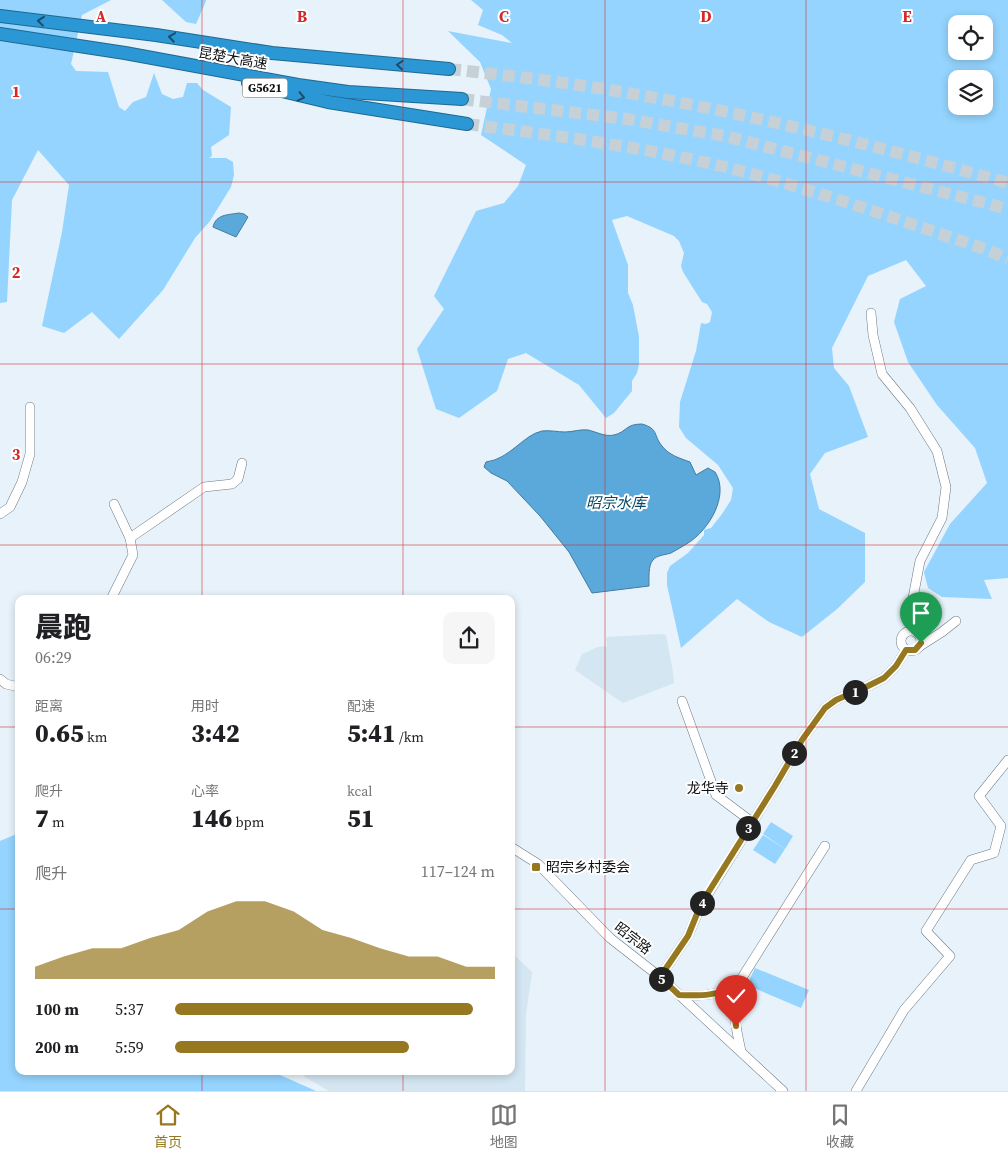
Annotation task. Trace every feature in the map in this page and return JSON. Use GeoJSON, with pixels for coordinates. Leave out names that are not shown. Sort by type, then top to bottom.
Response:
{"type":"FeatureCollection","features":[{"type":"Feature","properties":{"kind":"highway","name":"昆楚大高速"},"geometry":{"type":"LineString","coordinates":[[0,16],[272,53],[449,69]]}},
{"type":"Feature","properties":{"kind":"highway","name":"昆楚大高速"},"geometry":{"type":"LineString","coordinates":[[0,34],[125,53],[282,82],[351,92],[462,99]]}},
{"type":"Feature","properties":{"kind":"highway","name":"G5621"},"geometry":{"type":"LineString","coordinates":[[65,45],[166,65],[328,102],[467,124]]}},
{"type":"Feature","properties":{"kind":"street"},"geometry":{"type":"LineString","coordinates":[[871,313],[873,335],[882,374],[910,408],[937,451],[946,487],[942,518],[920,560],[912,603],[912,633],[921,640],[920,646]]}},
{"type":"Feature","properties":{"kind":"street"},"geometry":{"type":"LineString","coordinates":[[0,514],[10,508],[22,482],[30,454],[30,407]]}},
{"type":"Feature","properties":{"kind":"street"},"geometry":{"type":"LineString","coordinates":[[130,538],[204,487],[232,484],[238,479],[242,463]]}},
{"type":"Feature","properties":{"kind":"street"},"geometry":{"type":"LineString","coordinates":[[113,595],[133,555],[130,538],[114,504]]}},
{"type":"Feature","properties":{"kind":"street"},"geometry":{"type":"LineString","coordinates":[[912,633],[901,642],[906,650],[912,651],[956,621]]}},
{"type":"Feature","properties":{"kind":"street"},"geometry":{"type":"LineString","coordinates":[[912,633],[934,636]]}},
{"type":"Feature","properties":{"kind":"street"},"geometry":{"type":"LineString","coordinates":[[660,977],[688,936],[701,904],[802,740],[825,708],[836,700],[884,678],[896,666],[906,650]]}},
{"type":"Feature","properties":{"kind":"street"},"geometry":{"type":"LineString","coordinates":[[0,679],[6,684],[15,686]]}},
{"type":"Feature","properties":{"kind":"street"},"geometry":{"type":"LineString","coordinates":[[682,701],[716,795],[752,822]]}},
{"type":"Feature","properties":{"kind":"street"},"geometry":{"type":"LineString","coordinates":[[856,1091],[904,1010],[950,956],[926,931],[971,860],[994,853],[1001,826],[979,796],[1008,760]]}},
{"type":"Feature","properties":{"kind":"street"},"geometry":{"type":"LineString","coordinates":[[741,1052],[734,1005],[738,984],[825,846]]}},
{"type":"Feature","properties":{"kind":"street","name":"昭宗路"},"geometry":{"type":"LineString","coordinates":[[515,850],[538,864],[610,938],[660,977],[783,1091]]}},
{"type":"Feature","properties":{"kind":"street"},"geometry":{"type":"LineString","coordinates":[[679,995],[709,996],[728,990],[738,984]]}},
{"type":"Feature","properties":{"kind":"shaded area"},"geometry":{"type":"Polygon","coordinates":[[[0,0],[111,0],[82,15],[71,64],[76,71],[108,72],[119,107],[125,111],[133,102],[146,97],[154,73],[162,94],[173,99],[183,97],[187,83],[197,83],[203,90],[231,107],[229,135],[211,147],[212,156],[209,158],[226,158],[233,162],[234,175],[231,187],[210,221],[195,238],[163,290],[119,339],[92,312],[64,333],[42,326],[62,232],[69,185],[38,150],[12,200],[7,302],[0,303],[0,0]]]}},
{"type":"Feature","properties":{"kind":"shaded area"},"geometry":{"type":"Polygon","coordinates":[[[162,0],[206,1],[196,24],[186,22],[162,0]]]}},
{"type":"Feature","properties":{"kind":"shaded area"},"geometry":{"type":"Polygon","coordinates":[[[471,0],[1008,0],[1008,578],[984,580],[992,599],[942,597],[928,588],[924,572],[950,524],[987,483],[975,448],[937,405],[908,362],[894,322],[900,299],[926,286],[906,260],[868,276],[832,348],[834,368],[849,386],[868,437],[825,453],[810,474],[819,509],[865,533],[865,582],[837,609],[802,637],[769,622],[737,599],[681,648],[667,585],[667,573],[670,566],[688,553],[704,535],[704,530],[711,528],[722,514],[731,500],[733,488],[718,465],[686,438],[679,427],[680,402],[696,351],[701,323],[706,324],[710,322],[712,312],[707,304],[702,302],[683,272],[681,266],[684,253],[679,241],[674,236],[627,216],[612,220],[628,265],[628,293],[633,305],[639,337],[639,364],[637,373],[632,381],[632,391],[614,413],[606,418],[579,385],[526,353],[508,359],[497,391],[459,418],[436,409],[417,349],[444,309],[434,296],[476,211],[504,203],[518,186],[526,165],[481,135],[491,89],[480,62],[448,31],[512,43],[502,35],[478,25],[483,10],[471,0]]]}},
{"type":"Feature","properties":{"kind":"shaded area"},"geometry":{"type":"Polygon","coordinates":[[[666,635],[674,683],[623,703],[575,670],[582,654],[598,647],[607,646],[606,637],[666,635]]]}},
{"type":"Feature","properties":{"kind":"shaded area"},"geometry":{"type":"Polygon","coordinates":[[[771,822],[793,836],[785,849],[763,834],[771,822]]]}},
{"type":"Feature","properties":{"kind":"shaded area"},"geometry":{"type":"Polygon","coordinates":[[[15,835],[15,1075],[280,1075],[316,1091],[0,1091],[0,841],[15,835]]]}},
{"type":"Feature","properties":{"kind":"shaded area"},"geometry":{"type":"Polygon","coordinates":[[[763,835],[785,849],[775,864],[753,850],[763,835]]]}},
{"type":"Feature","properties":{"kind":"shaded area"},"geometry":{"type":"Polygon","coordinates":[[[515,956],[532,972],[526,1014],[525,1091],[329,1091],[304,1075],[515,1075],[515,956]]]}},
{"type":"Feature","properties":{"kind":"shaded area"},"geometry":{"type":"Polygon","coordinates":[[[755,968],[809,990],[801,1008],[747,985],[755,968]]]}},
{"type":"Feature","properties":{"kind":"water"},"geometry":{"type":"Polygon","coordinates":[[[239,213],[248,217],[236,237],[213,227],[220,217],[239,213]]]}},
{"type":"Feature","properties":{"kind":"water","name":"昭宗水库"},"geometry":{"type":"Polygon","coordinates":[[[642,424],[653,430],[659,442],[668,452],[690,462],[696,475],[708,468],[715,472],[719,481],[719,501],[710,521],[696,537],[671,553],[659,556],[651,562],[649,586],[592,593],[569,552],[540,516],[507,481],[484,467],[486,462],[495,460],[535,433],[542,431],[565,432],[585,430],[611,435],[618,434],[632,425],[642,424]]]}},
{"type":"Feature","properties":{"kind":"tunnel"},"geometry":{"type":"LineString","coordinates":[[449,69],[590,87],[761,119],[860,143],[1008,183]]}},
{"type":"Feature","properties":{"kind":"tunnel"},"geometry":{"type":"LineString","coordinates":[[462,99],[627,119],[725,136],[1008,209]]}},
{"type":"Feature","properties":{"kind":"tunnel"},"geometry":{"type":"LineString","coordinates":[[467,124],[626,147],[721,166],[855,205],[988,250],[1008,259]]}},
{"type":"Feature","properties":{"kind":"place","name":"龙华寺"},"geometry":{"type":"Point","coordinates":[739,788]}},
{"type":"Feature","properties":{"kind":"place","name":"昭宗乡村委会"},"geometry":{"type":"Point","coordinates":[536,867]}},
{"type":"Feature","properties":{"kind":"route"},"geometry":{"type":"LineString","coordinates":[[736,1026],[734,1005],[738,984],[728,990],[709,996],[679,995],[660,977],[688,936],[701,904],[802,740],[825,708],[836,700],[884,678],[896,666],[906,650],[918,649],[921,643]]}}]}
